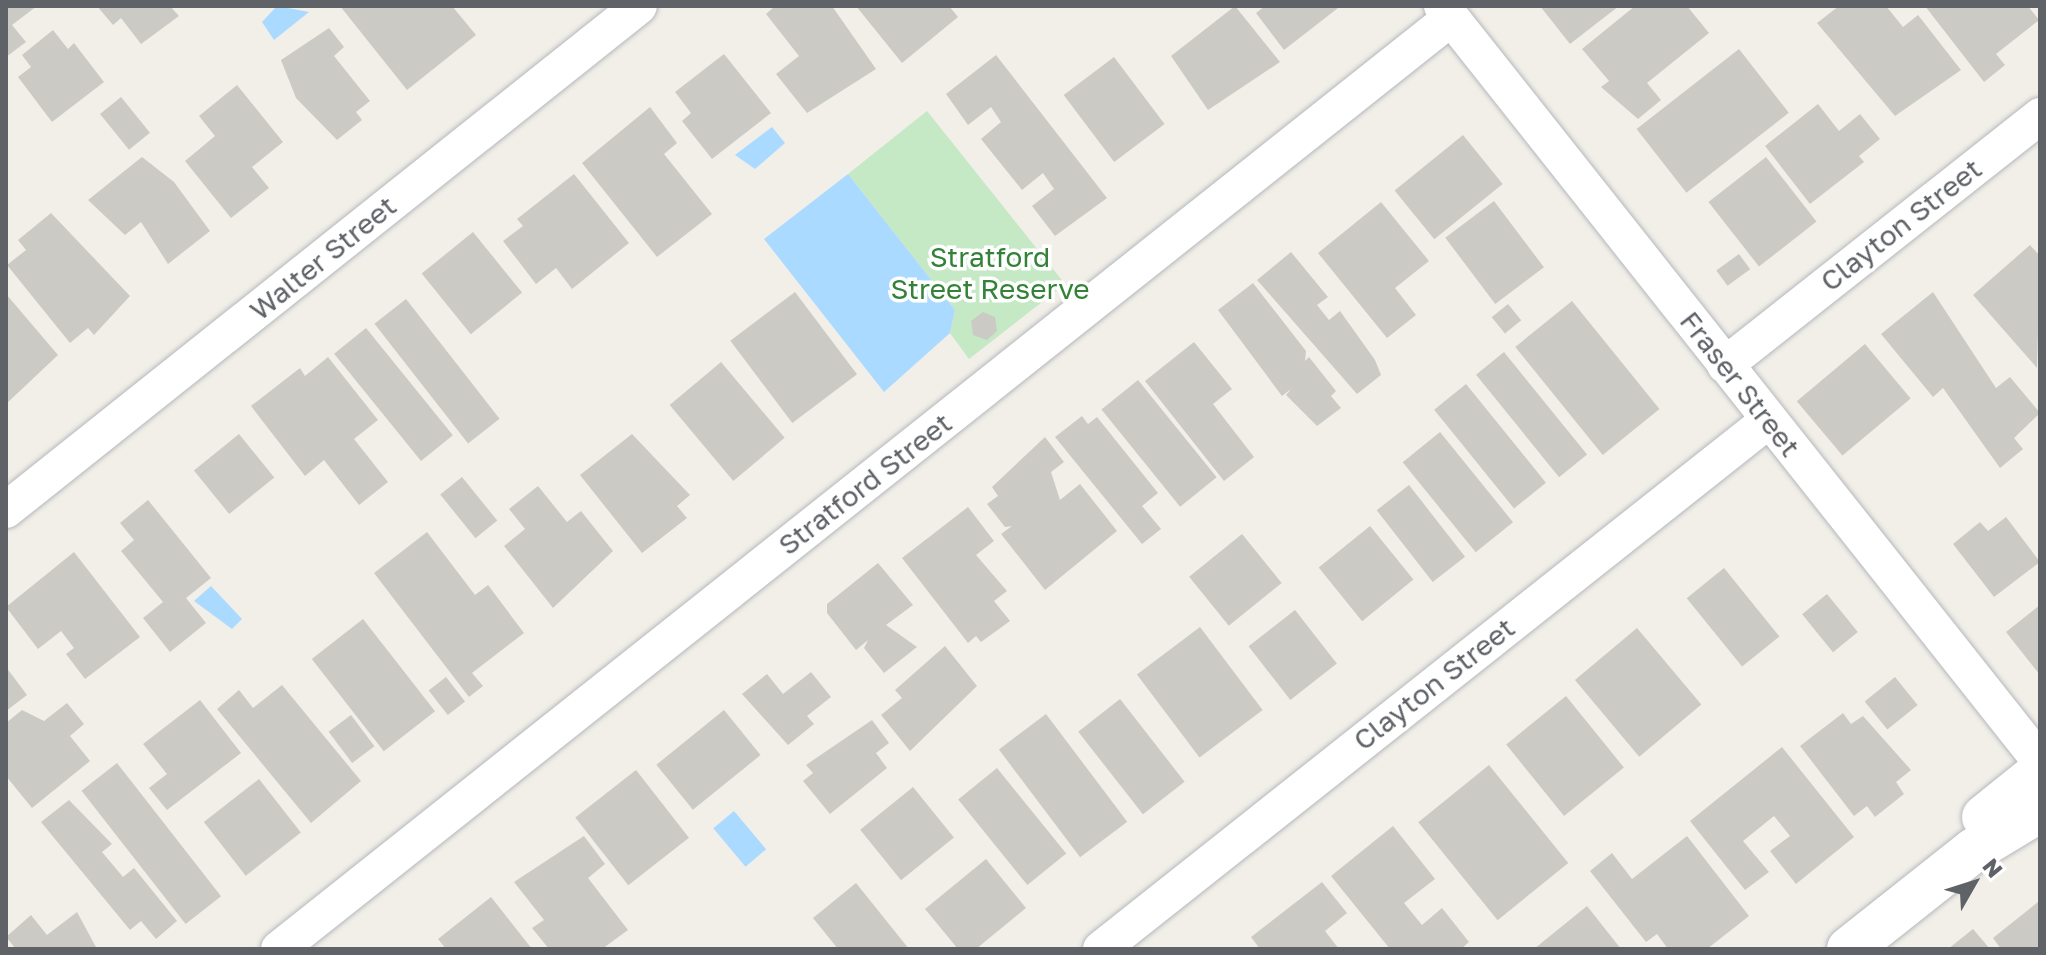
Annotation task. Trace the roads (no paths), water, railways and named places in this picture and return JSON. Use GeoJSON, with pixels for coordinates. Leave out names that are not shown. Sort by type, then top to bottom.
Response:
{"type":"FeatureCollection","features":[{"type":"Feature","properties":{"kind":"street","name":"Walter Street"},"geometry":{"type":"LineString","coordinates":[[6,510],[639,6]]}},
{"type":"Feature","properties":{"kind":"street","name":"Fraser Street"},"geometry":{"type":"LineString","coordinates":[[1446,12],[2040,761]]}},
{"type":"Feature","properties":{"kind":"street","name":"Stratford Street"},"geometry":{"type":"LineString","coordinates":[[279,949],[1446,12]]}},
{"type":"Feature","properties":{"kind":"street","name":"Clayton Street"},"geometry":{"type":"LineString","coordinates":[[1725,365],[2040,116]]}},
{"type":"Feature","properties":{"kind":"street","name":"Clayton Street"},"geometry":{"type":"LineString","coordinates":[[1101,949],[1769,420]]}},
{"type":"Feature","properties":{"kind":"street"},"geometry":{"type":"LineString","coordinates":[[1974,850],[1984,818],[2040,772]]}},
{"type":"Feature","properties":{"kind":"street"},"geometry":{"type":"LineString","coordinates":[[1849,949],[1974,850],[2040,810]]}},
{"type":"Feature","properties":{"kind":"water"},"geometry":{"type":"Polygon","coordinates":[[[277,6],[309,12],[274,40],[262,22],[277,6]]]}},
{"type":"Feature","properties":{"kind":"water"},"geometry":{"type":"Polygon","coordinates":[[[772,127],[785,143],[755,169],[735,155],[772,127]]]}},
{"type":"Feature","properties":{"kind":"water"},"geometry":{"type":"Polygon","coordinates":[[[848,174],[955,310],[950,333],[884,392],[764,239],[848,174]]]}},
{"type":"Feature","properties":{"kind":"water"},"geometry":{"type":"Polygon","coordinates":[[[211,586],[242,619],[232,629],[194,601],[211,586]]]}},
{"type":"Feature","properties":{"kind":"water"},"geometry":{"type":"Polygon","coordinates":[[[734,811],[766,849],[745,867],[713,828],[734,811]]]}},
{"type":"Feature","properties":{"kind":"park label","name":"Stratford Street Reserve"},"geometry":{"type":"Point","coordinates":[990,273]}}]}
